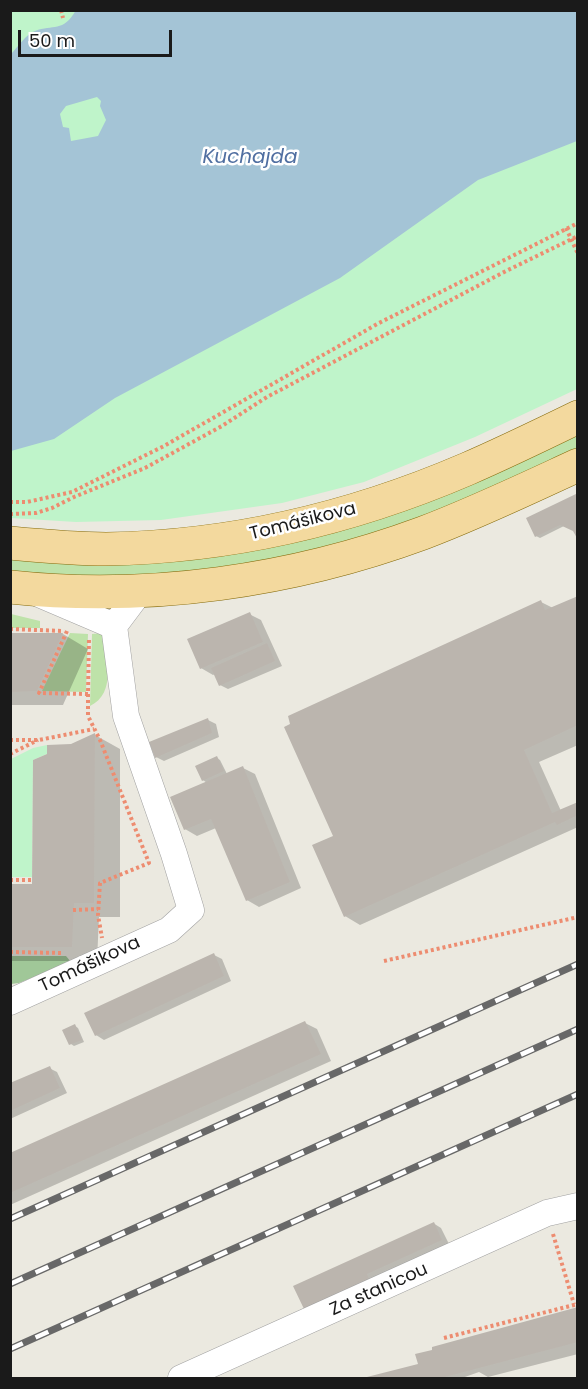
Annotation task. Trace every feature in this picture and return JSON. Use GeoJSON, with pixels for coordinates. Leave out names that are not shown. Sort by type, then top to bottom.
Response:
{"type":"FeatureCollection","features":[{"type":"Feature","properties":{"kind":"main road","name":"Tomášikova"},"geometry":{"type":"LineString","coordinates":[[10,543],[81,549],[143,548],[278,530],[334,516],[430,484],[502,454],[578,417]]}},
{"type":"Feature","properties":{"kind":"main road"},"geometry":{"type":"LineString","coordinates":[[18,588],[87,592],[141,590],[225,582],[339,559],[454,521],[578,465]]}},
{"type":"Feature","properties":{"kind":"street"},"geometry":{"type":"LineString","coordinates":[[18,588],[114,626],[141,590]]}},
{"type":"Feature","properties":{"kind":"street","name":"Tomášikova"},"geometry":{"type":"LineString","coordinates":[[10,1002],[169,930],[191,910],[126,716],[114,626]]}},
{"type":"Feature","properties":{"kind":"street","name":"Za stanicou"},"geometry":{"type":"LineString","coordinates":[[181,1378],[547,1213],[578,1206]]}},
{"type":"Feature","properties":{"kind":"path"},"geometry":{"type":"LineString","coordinates":[[61,10],[63,18]]}},
{"type":"Feature","properties":{"kind":"path"},"geometry":{"type":"LineString","coordinates":[[10,502],[27,502],[72,492],[164,446],[379,322],[578,223]]}},
{"type":"Feature","properties":{"kind":"path"},"geometry":{"type":"LineString","coordinates":[[567,228],[578,254]]}},
{"type":"Feature","properties":{"kind":"path"},"geometry":{"type":"LineString","coordinates":[[10,514],[36,513],[52,508],[145,468],[222,426],[267,396],[506,271],[578,236]]}},
{"type":"Feature","properties":{"kind":"path"},"geometry":{"type":"LineString","coordinates":[[10,629],[67,631],[78,629]]}},
{"type":"Feature","properties":{"kind":"path"},"geometry":{"type":"LineString","coordinates":[[67,631],[39,693],[88,694]]}},
{"type":"Feature","properties":{"kind":"path"},"geometry":{"type":"LineString","coordinates":[[89,638],[88,716],[149,863],[100,883],[98,915],[102,938],[93,942]]}},
{"type":"Feature","properties":{"kind":"path"},"geometry":{"type":"LineString","coordinates":[[10,740],[39,740],[94,729]]}},
{"type":"Feature","properties":{"kind":"path"},"geometry":{"type":"LineString","coordinates":[[10,754],[39,740]]}},
{"type":"Feature","properties":{"kind":"path"},"geometry":{"type":"LineString","coordinates":[[10,880],[32,880]]}},
{"type":"Feature","properties":{"kind":"path"},"geometry":{"type":"LineString","coordinates":[[74,909],[98,909]]}},
{"type":"Feature","properties":{"kind":"path"},"geometry":{"type":"LineString","coordinates":[[384,961],[578,917]]}},
{"type":"Feature","properties":{"kind":"path"},"geometry":{"type":"LineString","coordinates":[[10,952],[68,953]]}},
{"type":"Feature","properties":{"kind":"path"},"geometry":{"type":"LineString","coordinates":[[444,1338],[576,1304],[547,1213]]}},
{"type":"Feature","properties":{"kind":"green space"},"geometry":{"type":"Polygon","coordinates":[[[10,11],[577,11],[577,389],[475,437],[364,482],[282,503],[161,520],[76,522],[11,518],[10,11]]]}},
{"type":"Feature","properties":{"kind":"green space"},"geometry":{"type":"Polygon","coordinates":[[[577,437],[578,454],[489,495],[333,550],[209,573],[11,578],[10,555],[127,558],[577,437]]]}},
{"type":"Feature","properties":{"kind":"green space"},"geometry":{"type":"Polygon","coordinates":[[[11,614],[40,621],[40,628],[11,628],[11,614]]]}},
{"type":"Feature","properties":{"kind":"green space"},"geometry":{"type":"Polygon","coordinates":[[[70,633],[88,634],[86,692],[42,691],[70,633]]]}},
{"type":"Feature","properties":{"kind":"green space"},"geometry":{"type":"Polygon","coordinates":[[[104,633],[108,664],[107,684],[104,693],[90,706],[92,634],[104,633]]]}},
{"type":"Feature","properties":{"kind":"green space"},"geometry":{"type":"Polygon","coordinates":[[[47,745],[47,754],[33,760],[32,877],[11,877],[11,759],[33,748],[47,745]]]}},
{"type":"Feature","properties":{"kind":"green space"},"geometry":{"type":"Polygon","coordinates":[[[11,956],[66,956],[71,962],[19,983],[11,984],[11,956]]]}},
{"type":"Feature","properties":{"kind":"water","name":"Kuchajda"},"geometry":{"type":"Polygon","coordinates":[[[76,10],[577,11],[577,141],[478,180],[340,278],[115,398],[54,439],[11,451],[11,54],[32,33],[62,25],[76,10]],[[97,97],[66,106],[60,114],[63,127],[69,128],[71,141],[98,136],[106,120],[100,106],[101,101],[97,97]]]}},
{"type":"Feature","properties":{"kind":"building"},"geometry":{"type":"Polygon","coordinates":[[[578,493],[578,540],[573,531],[560,525],[535,537],[526,518],[578,493]]]}},
{"type":"Feature","properties":{"kind":"building"},"geometry":{"type":"Polygon","coordinates":[[[578,596],[578,725],[524,750],[552,813],[578,802],[578,815],[557,825],[555,822],[344,917],[312,845],[333,836],[284,727],[290,724],[288,716],[541,600],[545,610],[578,596]]]}},
{"type":"Feature","properties":{"kind":"building"},"geometry":{"type":"Polygon","coordinates":[[[250,612],[263,642],[200,669],[187,639],[250,612]]]}},
{"type":"Feature","properties":{"kind":"building"},"geometry":{"type":"Polygon","coordinates":[[[10,633],[63,633],[37,691],[10,692],[10,633]]]}},
{"type":"Feature","properties":{"kind":"building"},"geometry":{"type":"Polygon","coordinates":[[[267,643],[275,661],[219,686],[211,668],[267,643]]]}},
{"type":"Feature","properties":{"kind":"building"},"geometry":{"type":"Polygon","coordinates":[[[208,718],[212,733],[155,758],[149,742],[208,718]]]}},
{"type":"Feature","properties":{"kind":"building"},"geometry":{"type":"Polygon","coordinates":[[[95,733],[94,903],[74,903],[72,947],[10,947],[10,884],[32,884],[33,760],[47,754],[47,745],[71,744],[95,733]]]}},
{"type":"Feature","properties":{"kind":"building"},"geometry":{"type":"Polygon","coordinates":[[[217,756],[224,771],[202,781],[195,766],[217,756]]]}},
{"type":"Feature","properties":{"kind":"building"},"geometry":{"type":"Polygon","coordinates":[[[243,766],[290,882],[246,901],[211,819],[184,830],[170,797],[243,766]]]}},
{"type":"Feature","properties":{"kind":"building"},"geometry":{"type":"Polygon","coordinates":[[[214,953],[224,976],[95,1036],[84,1013],[214,953]]]}},
{"type":"Feature","properties":{"kind":"building"},"geometry":{"type":"Polygon","coordinates":[[[305,1021],[321,1054],[10,1193],[10,1153],[305,1021]]]}},
{"type":"Feature","properties":{"kind":"building"},"geometry":{"type":"Polygon","coordinates":[[[75,1024],[82,1040],[69,1045],[62,1030],[75,1024]]]}},
{"type":"Feature","properties":{"kind":"building"},"geometry":{"type":"Polygon","coordinates":[[[50,1066],[60,1088],[10,1111],[10,1083],[50,1066]]]}},
{"type":"Feature","properties":{"kind":"building"},"geometry":{"type":"Polygon","coordinates":[[[434,1222],[442,1240],[367,1274],[369,1279],[304,1309],[293,1286],[434,1222]]]}},
{"type":"Feature","properties":{"kind":"building"},"geometry":{"type":"Polygon","coordinates":[[[578,1307],[578,1342],[441,1378],[363,1378],[418,1364],[415,1354],[432,1350],[432,1347],[578,1307]]]}},
{"type":"Feature","properties":{"kind":"railway"},"geometry":{"type":"LineString","coordinates":[[10,1219],[578,964]]}},
{"type":"Feature","properties":{"kind":"railway"},"geometry":{"type":"LineString","coordinates":[[10,1284],[578,1029]]}},
{"type":"Feature","properties":{"kind":"railway"},"geometry":{"type":"LineString","coordinates":[[10,1349],[578,1094]]}}]}
